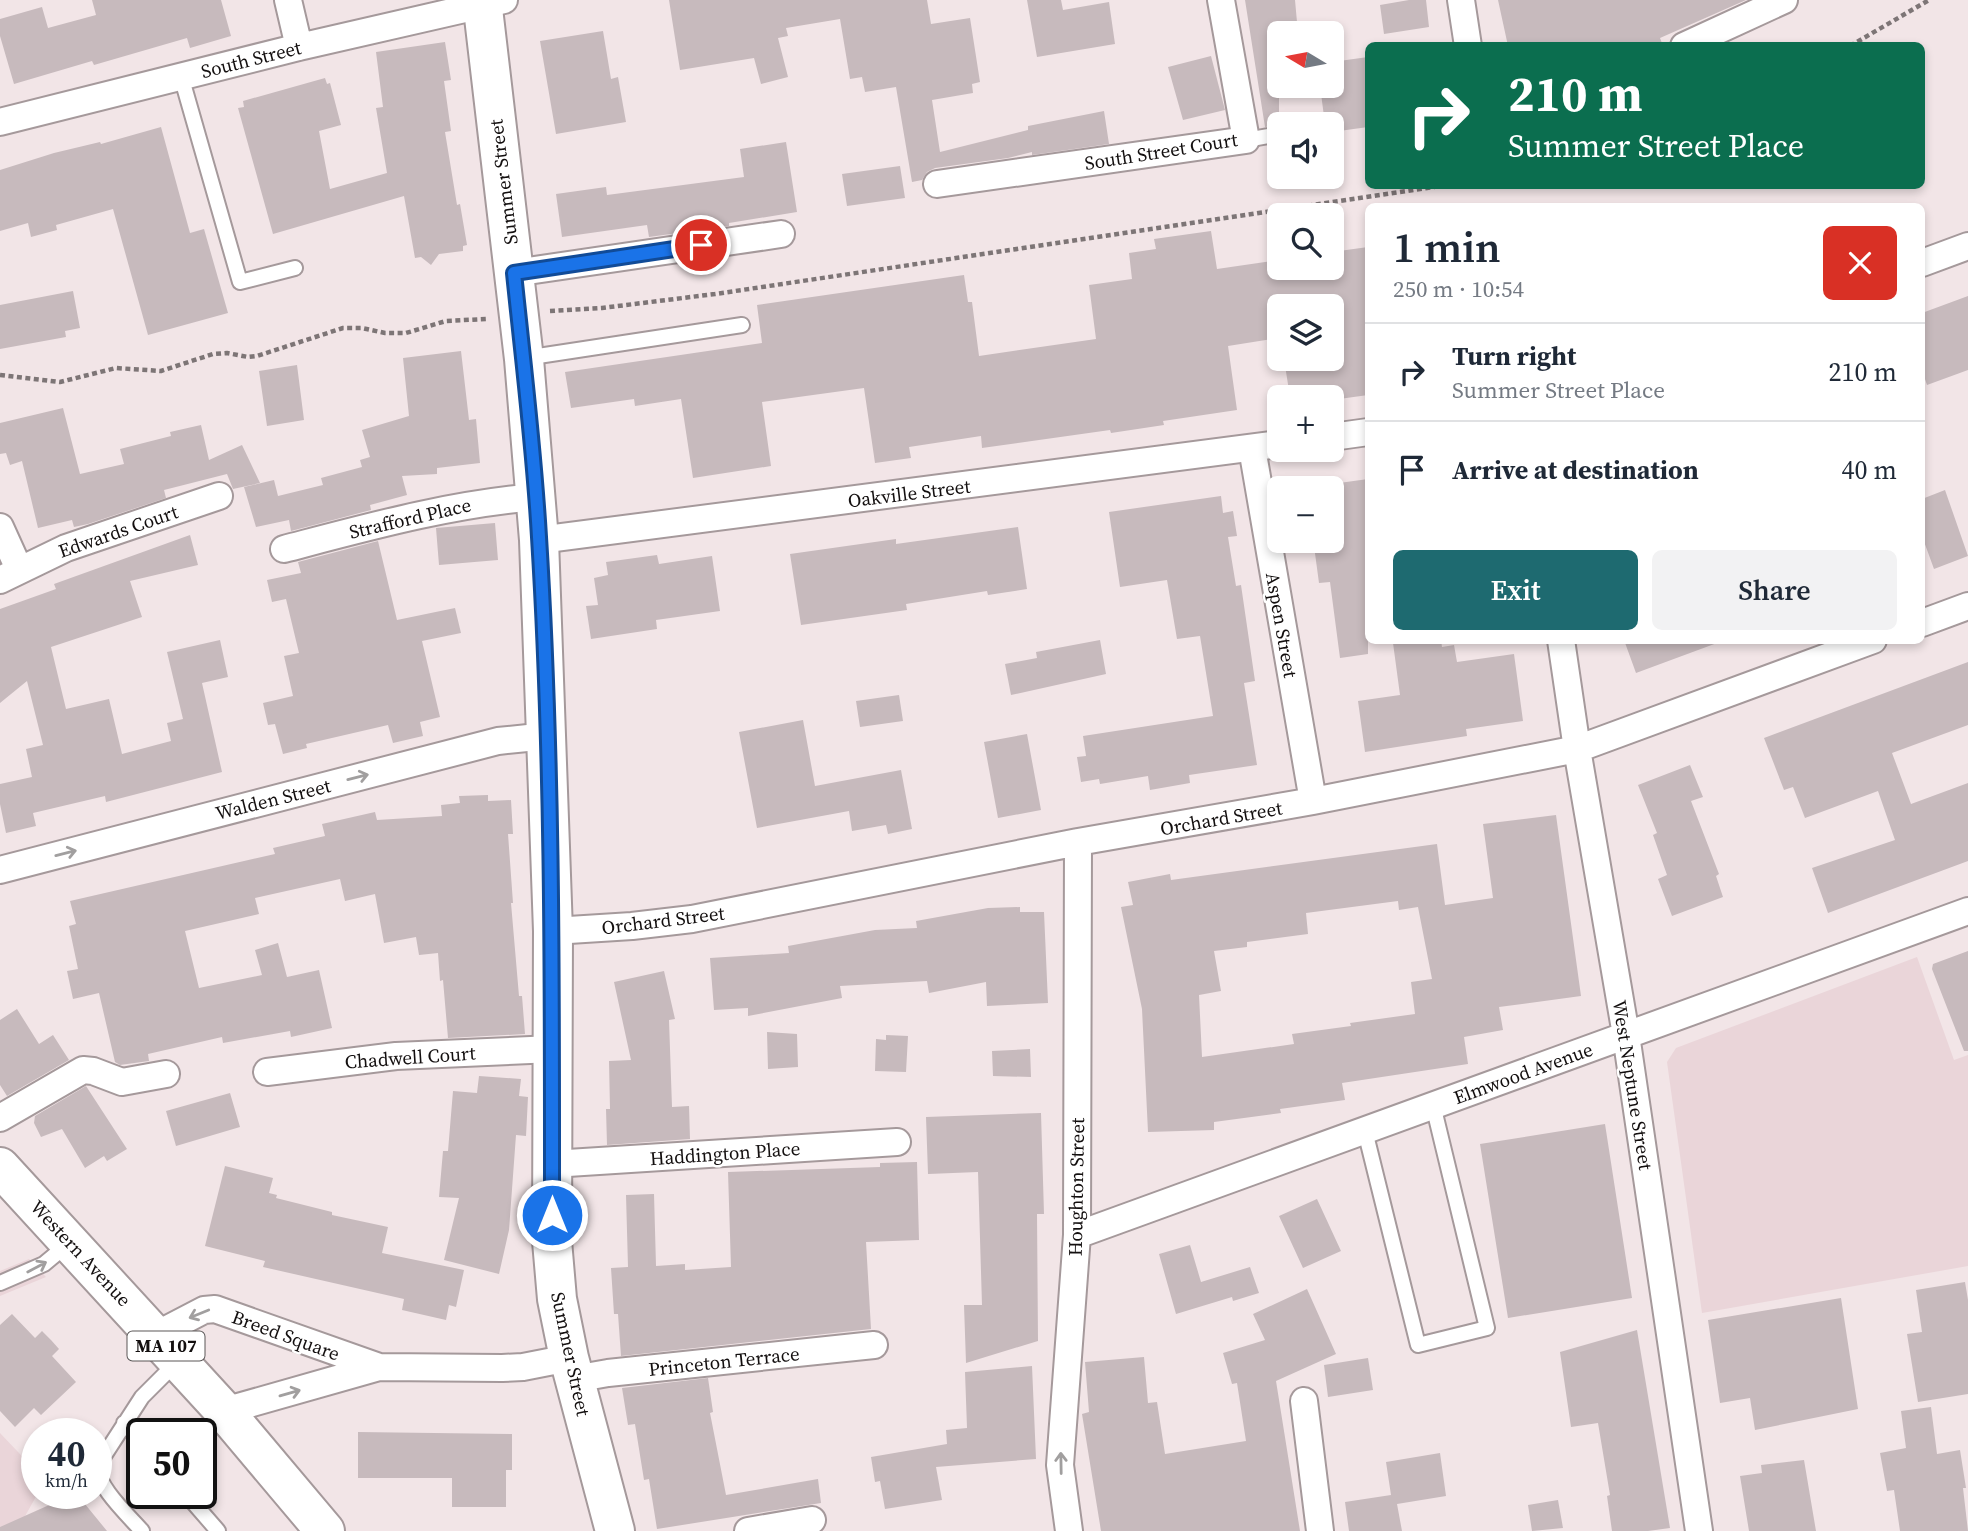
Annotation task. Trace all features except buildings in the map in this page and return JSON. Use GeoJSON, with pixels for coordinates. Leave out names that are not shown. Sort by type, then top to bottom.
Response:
{"type":"FeatureCollection","features":[{"type":"Feature","properties":{"kind":"main road","name":"Summer Street"},"geometry":{"type":"LineString","coordinates":[[489,2],[537,497],[553,931],[552,1241],[556,1288],[572,1369],[615,1531]]}},
{"type":"Feature","properties":{"kind":"main road","name":"Western Avenue"},"geometry":{"type":"LineString","coordinates":[[0,1167],[225,1411],[318,1529]]}},
{"type":"Feature","properties":{"kind":"street"},"geometry":{"type":"LineString","coordinates":[[288,0],[299,47]]}},
{"type":"Feature","properties":{"kind":"street","name":"South Street Court"},"geometry":{"type":"LineString","coordinates":[[937,184],[1246,140],[1221,0]]}},
{"type":"Feature","properties":{"kind":"street"},"geometry":{"type":"LineString","coordinates":[[1461,0],[1467,42]]}},
{"type":"Feature","properties":{"kind":"street"},"geometry":{"type":"LineString","coordinates":[[1693,42],[1784,0]]}},
{"type":"Feature","properties":{"kind":"street","name":"South Street"},"geometry":{"type":"LineString","coordinates":[[0,121],[489,2]]}},
{"type":"Feature","properties":{"kind":"street"},"geometry":{"type":"LineString","coordinates":[[514,273],[781,234]]}},
{"type":"Feature","properties":{"kind":"street"},"geometry":{"type":"LineString","coordinates":[[1925,262],[1968,246]]}},
{"type":"Feature","properties":{"kind":"street"},"geometry":{"type":"LineString","coordinates":[[1344,435],[1365,432]]}},
{"type":"Feature","properties":{"kind":"street","name":"Oakville Street"},"geometry":{"type":"LineString","coordinates":[[539,540],[1267,446]]}},
{"type":"Feature","properties":{"kind":"street","name":"Aspen Street"},"geometry":{"type":"LineString","coordinates":[[1252,448],[1313,802]]}},
{"type":"Feature","properties":{"kind":"street","name":"Edwards Court"},"geometry":{"type":"LineString","coordinates":[[0,527],[9,574],[66,548],[219,496]]}},
{"type":"Feature","properties":{"kind":"street","name":"Strafford Place"},"geometry":{"type":"LineString","coordinates":[[284,548],[450,507],[537,497]]}},
{"type":"Feature","properties":{"kind":"street"},"geometry":{"type":"LineString","coordinates":[[1925,622],[1968,606]]}},
{"type":"Feature","properties":{"kind":"street","name":"West Neptune Street"},"geometry":{"type":"LineString","coordinates":[[1563,644],[1577,749],[1626,1035],[1699,1531]]}},
{"type":"Feature","properties":{"kind":"street","name":"Orchard Street"},"geometry":{"type":"LineString","coordinates":[[553,931],[692,919],[1078,842],[1313,802],[1577,749],[1862,644]]}},
{"type":"Feature","properties":{"kind":"street","name":"Walden Street"},"geometry":{"type":"LineString","coordinates":[[0,870],[498,741],[547,736]]}},
{"type":"Feature","properties":{"kind":"street","name":"Houghton Street"},"geometry":{"type":"LineString","coordinates":[[1069,1531],[1060,1465],[1077,1235],[1078,842]]}},
{"type":"Feature","properties":{"kind":"street","name":"Elmwood Avenue"},"geometry":{"type":"LineString","coordinates":[[1077,1235],[1968,911]]}},
{"type":"Feature","properties":{"kind":"street","name":"Chadwell Court"},"geometry":{"type":"LineString","coordinates":[[267,1072],[396,1056],[553,1049]]}},
{"type":"Feature","properties":{"kind":"street"},"geometry":{"type":"LineString","coordinates":[[0,1118],[83,1070],[121,1082],[166,1074]]}},
{"type":"Feature","properties":{"kind":"street","name":"Haddington Place"},"geometry":{"type":"LineString","coordinates":[[552,1164],[897,1142]]}},
{"type":"Feature","properties":{"kind":"street","name":"Breed Square"},"geometry":{"type":"LineString","coordinates":[[168,1348],[204,1310],[215,1310],[379,1367]]}},
{"type":"Feature","properties":{"kind":"street","name":"Princeton Terrace"},"geometry":{"type":"LineString","coordinates":[[572,1369],[608,1373],[874,1345]]}},
{"type":"Feature","properties":{"kind":"street","name":"Breed Square"},"geometry":{"type":"LineString","coordinates":[[225,1411],[379,1367],[572,1369]]}},
{"type":"Feature","properties":{"kind":"street"},"geometry":{"type":"LineString","coordinates":[[1304,1401],[1320,1531]]}},
{"type":"Feature","properties":{"kind":"street"},"geometry":{"type":"LineString","coordinates":[[748,1531],[812,1520]]}},
{"type":"Feature","properties":{"kind":"lane"},"geometry":{"type":"LineString","coordinates":[[181,76],[240,282],[295,268]]}},
{"type":"Feature","properties":{"kind":"lane"},"geometry":{"type":"LineString","coordinates":[[1246,140],[1267,136]]}},
{"type":"Feature","properties":{"kind":"lane"},"geometry":{"type":"LineString","coordinates":[[524,359],[742,325]]}},
{"type":"Feature","properties":{"kind":"lane"},"geometry":{"type":"LineString","coordinates":[[1365,1131],[1418,1345],[1488,1328],[1433,1105]]}},
{"type":"Feature","properties":{"kind":"lane"},"geometry":{"type":"LineString","coordinates":[[0,1283],[44,1264],[70,1243]]}},
{"type":"Feature","properties":{"kind":"lane"},"geometry":{"type":"LineString","coordinates":[[142,1531],[101,1482],[97,1472],[99,1461],[142,1396],[168,1348]]}},
{"type":"Feature","properties":{"kind":"lane"},"geometry":{"type":"LineString","coordinates":[[199,1509],[218,1531]]}},
{"type":"Feature","properties":{"kind":"path"},"geometry":{"type":"LineString","coordinates":[[1857,42],[1930,0]]}},
{"type":"Feature","properties":{"kind":"path"},"geometry":{"type":"LineString","coordinates":[[0,375],[55,382],[75,380],[120,367],[148,372],[161,371],[213,354],[257,356],[343,328],[406,333],[446,321],[715,294],[1420,189]]}},
{"type":"Feature","properties":{"kind":"shaded area"},"geometry":{"type":"Polygon","coordinates":[[[1917,957],[1954,1060],[1968,1055],[1968,1266],[1702,1313],[1667,1062],[1676,1048],[1917,957]]]}},
{"type":"Feature","properties":{"kind":"shaded area"},"geometry":{"type":"Polygon","coordinates":[[[29,1259],[46,1277],[0,1296],[0,1271],[29,1259]]]}},
{"type":"Feature","properties":{"kind":"shaded area"},"geometry":{"type":"Polygon","coordinates":[[[0,1433],[21,1455],[21,1509],[29,1509],[24,1518],[0,1531],[0,1433]]]}},
{"type":"Feature","properties":{"kind":"route"},"geometry":{"type":"LineString","coordinates":[[552,1215],[553,931],[547,736],[534,468],[514,273],[701,245]]}}]}
